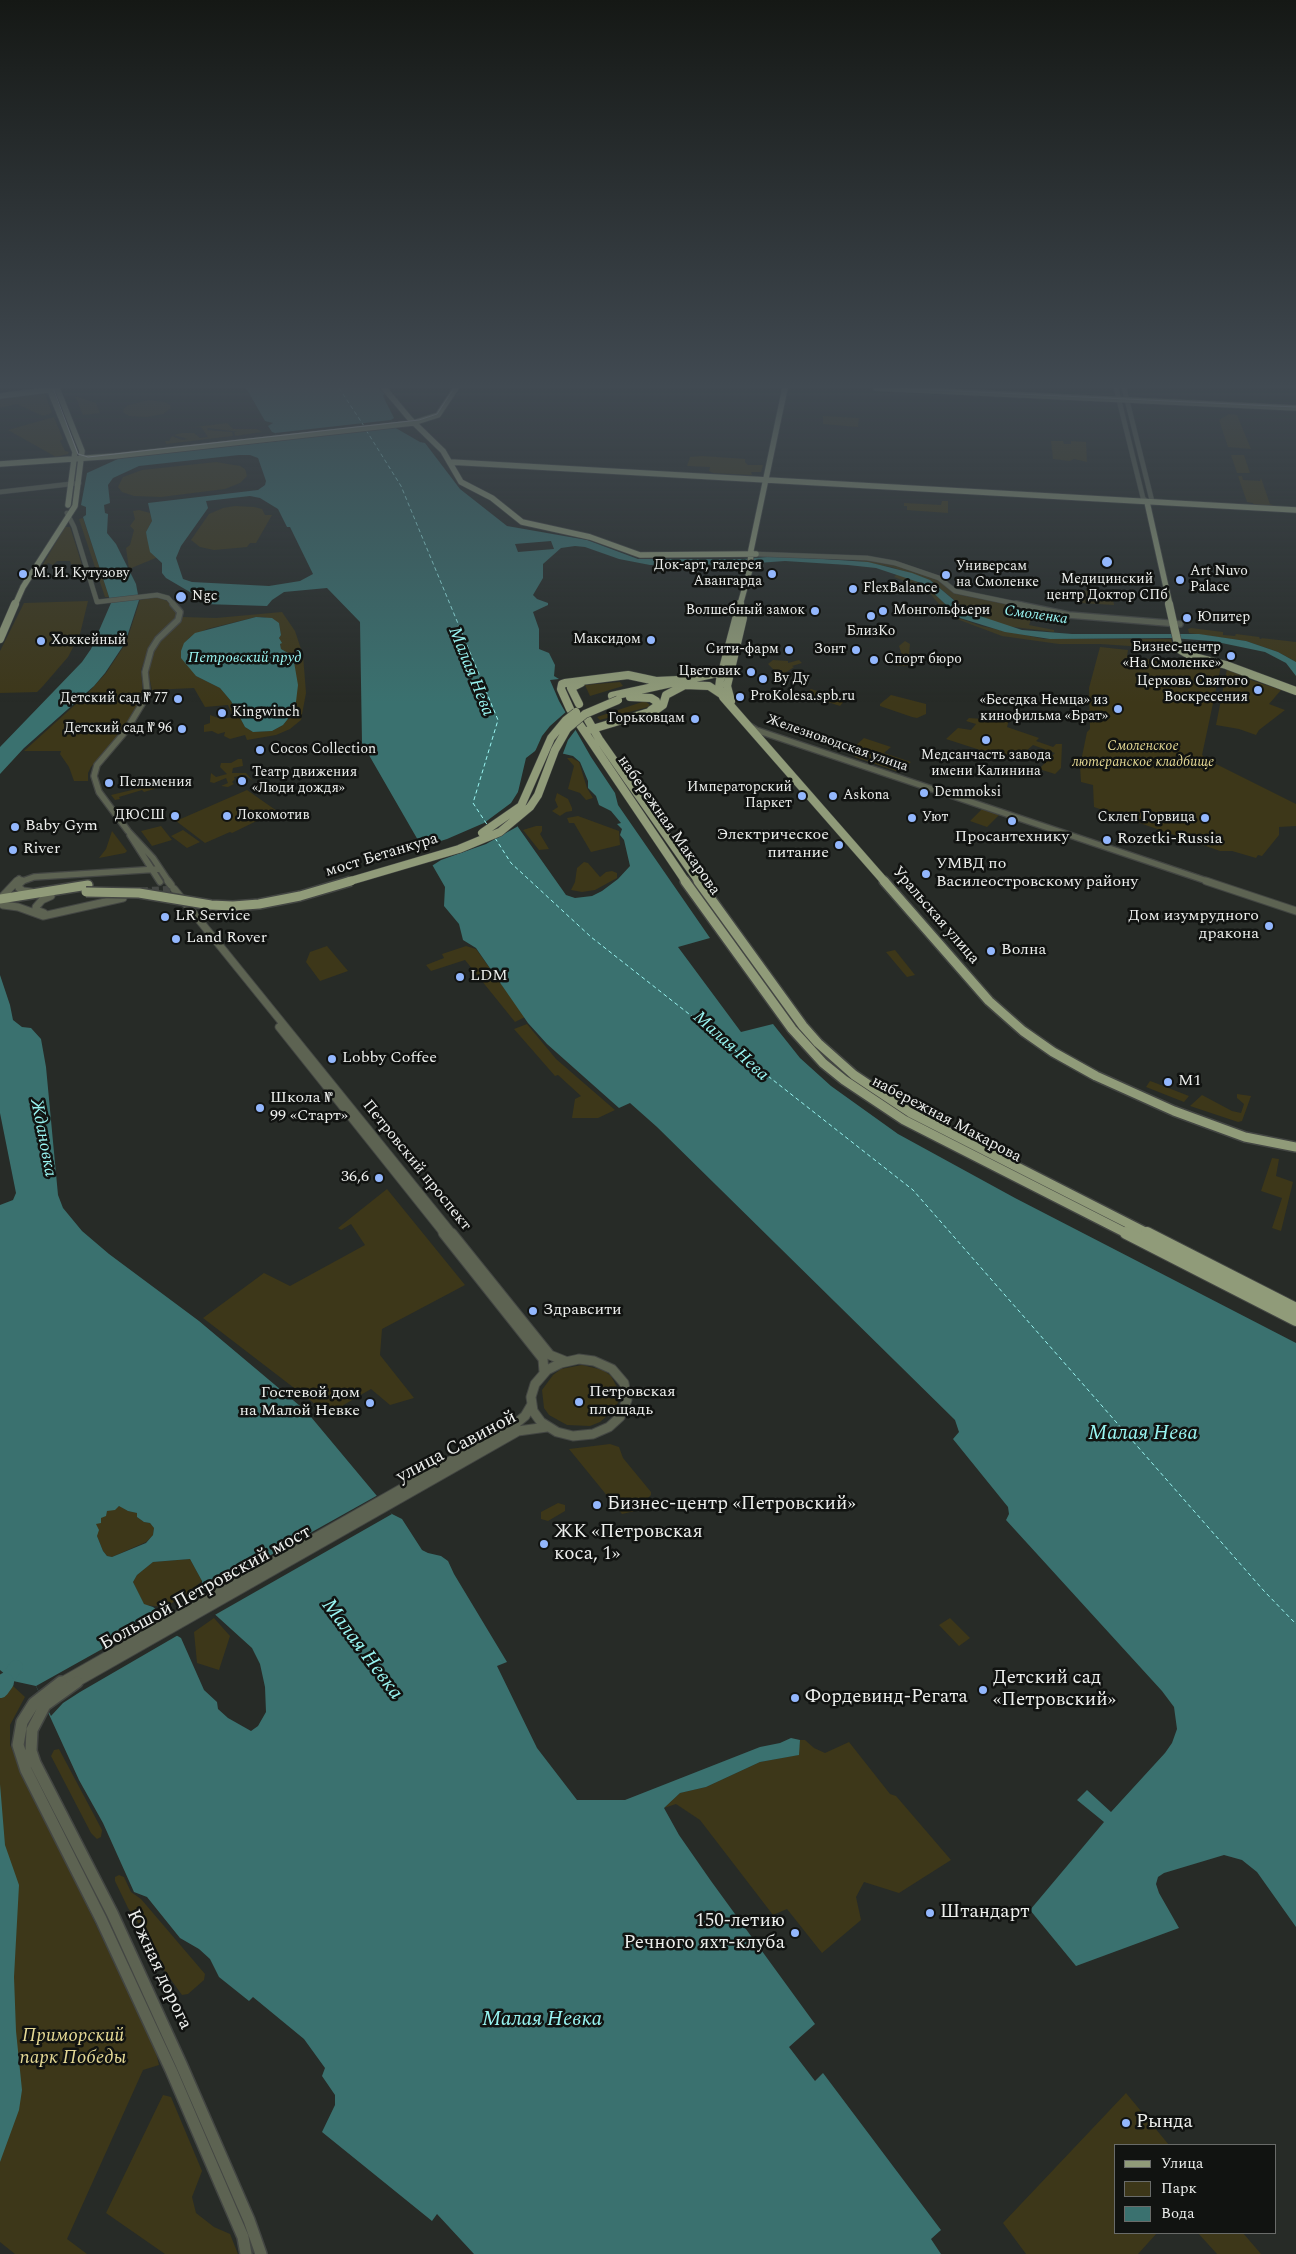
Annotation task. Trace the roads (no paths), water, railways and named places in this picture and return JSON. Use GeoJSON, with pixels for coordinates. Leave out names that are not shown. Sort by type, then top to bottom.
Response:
{"type":"FeatureCollection","features":[{"type":"Feature","properties":{"kind":"main road"},"geometry":{"type":"LineString","coordinates":[[0,640],[23,587],[63,526],[68,514],[71,493]]}},
{"type":"Feature","properties":{"kind":"main road"},"geometry":{"type":"LineString","coordinates":[[0,627],[18,587],[75,506],[77,493]]}},
{"type":"Feature","properties":{"kind":"main road"},"geometry":{"type":"LineString","coordinates":[[488,493],[499,498],[537,526],[590,537],[640,556],[754,559]]}},
{"type":"Feature","properties":{"kind":"main road"},"geometry":{"type":"LineString","coordinates":[[722,695],[719,686],[721,675],[754,559],[766,493]]}},
{"type":"Feature","properties":{"kind":"main road"},"geometry":{"type":"LineString","coordinates":[[1007,493],[1296,510]]}},
{"type":"Feature","properties":{"kind":"main road"},"geometry":{"type":"LineString","coordinates":[[1149,501],[1181,636],[1178,649],[1296,691]]}},
{"type":"Feature","properties":{"kind":"main road","name":"Уральская улица"},"geometry":{"type":"LineString","coordinates":[[754,559],[729,676],[727,688],[729,697],[989,1001],[1030,1037],[1096,1076],[1174,1111],[1245,1137],[1296,1147]]}},
{"type":"Feature","properties":{"kind":"main road"},"geometry":{"type":"LineString","coordinates":[[630,697],[721,675],[729,676]]}},
{"type":"Feature","properties":{"kind":"main road"},"geometry":{"type":"LineString","coordinates":[[570,709],[560,686],[568,682],[618,676],[635,676],[656,681],[709,686],[722,695]]}},
{"type":"Feature","properties":{"kind":"main road"},"geometry":{"type":"LineString","coordinates":[[579,704],[571,688],[572,686],[582,683],[628,678],[638,682],[636,686],[615,698]]}},
{"type":"Feature","properties":{"kind":"main road"},"geometry":{"type":"LineString","coordinates":[[615,698],[682,684]]}},
{"type":"Feature","properties":{"kind":"main road"},"geometry":{"type":"LineString","coordinates":[[591,726],[656,710],[663,705],[666,695],[682,684]]}},
{"type":"Feature","properties":{"kind":"main road","name":"Уральская улица"},"geometry":{"type":"LineString","coordinates":[[722,695],[758,731],[1002,1007],[1025,1026],[1061,1050],[1100,1072],[1182,1109],[1247,1131],[1296,1141]]}},
{"type":"Feature","properties":{"kind":"main road"},"geometry":{"type":"LineString","coordinates":[[591,726],[647,711],[657,706],[656,701],[651,698],[615,698]]}},
{"type":"Feature","properties":{"kind":"main road","name":"мост Бетанкура"},"geometry":{"type":"LineString","coordinates":[[87,888],[145,887],[213,900],[256,899],[296,891],[455,844],[492,828],[521,806],[528,794],[551,738],[558,727],[574,714],[615,698]]}},
{"type":"Feature","properties":{"kind":"main road","name":"набережная Макарова"},"geometry":{"type":"LineString","coordinates":[[1296,1309],[911,1113],[884,1103],[808,1031],[669,841],[591,726],[581,728],[659,844],[792,1028],[823,1063],[844,1080],[948,1143],[1296,1320]]}},
{"type":"Feature","properties":{"kind":"main road"},"geometry":{"type":"LineString","coordinates":[[1,902],[42,892],[87,888]]}},
{"type":"Feature","properties":{"kind":"main road"},"geometry":{"type":"LineString","coordinates":[[1,902],[51,896],[87,888]]}},
{"type":"Feature","properties":{"kind":"street"},"geometry":{"type":"LineString","coordinates":[[1145,493],[1149,501]]}},
{"type":"Feature","properties":{"kind":"street"},"geometry":{"type":"LineString","coordinates":[[1148,493],[1149,501]]}},
{"type":"Feature","properties":{"kind":"street"},"geometry":{"type":"LineString","coordinates":[[63,526],[74,526],[68,514]]}},
{"type":"Feature","properties":{"kind":"street","name":"Петровский проспект"},"geometry":{"type":"LineString","coordinates":[[74,526],[97,602],[157,595],[168,598],[177,608],[180,616],[158,639],[151,650],[145,672],[147,692],[145,699],[125,732],[94,771],[96,787],[128,831],[150,869],[160,882]]}},
{"type":"Feature","properties":{"kind":"street"},"geometry":{"type":"LineString","coordinates":[[754,559],[793,554],[861,557],[895,564],[945,581],[955,591],[962,593],[1069,615],[1177,624]]}},
{"type":"Feature","properties":{"kind":"street","name":"Железноводская улица"},"geometry":{"type":"LineString","coordinates":[[758,731],[1296,910]]}},
{"type":"Feature","properties":{"kind":"street","name":"Железноводская улица"},"geometry":{"type":"LineString","coordinates":[[758,731],[1296,910]]}},
{"type":"Feature","properties":{"kind":"street","name":"Петровский проспект"},"geometry":{"type":"LineString","coordinates":[[128,831],[143,845],[173,887],[550,1355],[565,1361]]}},
{"type":"Feature","properties":{"kind":"street"},"geometry":{"type":"LineString","coordinates":[[42,892],[22,891],[18,885],[21,881],[34,877],[150,869]]}},
{"type":"Feature","properties":{"kind":"street"},"geometry":{"type":"LineString","coordinates":[[123,898],[43,916],[1,902],[16,881],[27,876],[159,869]]}},
{"type":"Feature","properties":{"kind":"street"},"geometry":{"type":"LineString","coordinates":[[51,896],[38,904],[36,910],[50,912],[114,897]]}},
{"type":"Feature","properties":{"kind":"street","name":"Петровский проспект"},"geometry":{"type":"LineString","coordinates":[[182,907],[543,1359],[544,1372]]}},
{"type":"Feature","properties":{"kind":"street"},"geometry":{"type":"LineString","coordinates":[[579,1359],[594,1361],[612,1369],[624,1383],[627,1394],[626,1406],[614,1424],[593,1434],[568,1436],[546,1427],[536,1417],[532,1404],[533,1387],[544,1372],[565,1361],[579,1359]]}},
{"type":"Feature","properties":{"kind":"street","name":"улица Савиной"},"geometry":{"type":"LineString","coordinates":[[384,1504],[519,1422],[532,1404]]}},
{"type":"Feature","properties":{"kind":"street","name":"улица Савиной"},"geometry":{"type":"LineString","coordinates":[[384,1504],[518,1431],[546,1427]]}},
{"type":"Feature","properties":{"kind":"street","name":"Большой Петровский мост"},"geometry":{"type":"LineString","coordinates":[[43,1700],[384,1504]]}},
{"type":"Feature","properties":{"kind":"street","name":"Южная дорога"},"geometry":{"type":"LineString","coordinates":[[43,1700],[22,1722],[18,1745],[21,1756],[101,1919],[171,2070],[243,2237],[246,2254]]}},
{"type":"Feature","properties":{"kind":"street","name":"Южная дорога"},"geometry":{"type":"LineString","coordinates":[[43,1700],[32,1730],[31,1752],[35,1764],[112,1913],[242,2203],[261,2254]]}},
{"type":"Feature","properties":{"kind":"water","name":"Малая Нева"},"geometry":{"type":"Polygon","coordinates":[[[83,493],[109,493],[110,503],[104,505],[105,513],[108,514],[107,533],[116,544],[136,584],[139,600],[125,643],[105,673],[94,686],[24,748],[0,774],[0,747],[82,662],[91,649],[111,603],[83,517],[86,515],[86,507],[81,505],[83,493]]]}},
{"type":"Feature","properties":{"kind":"water","name":"Малая Нева"},"geometry":{"type":"Polygon","coordinates":[[[231,493],[465,493],[507,526],[587,540],[638,559],[743,559],[779,556],[868,562],[912,573],[930,580],[968,612],[1022,630],[1072,634],[1199,634],[1246,641],[1278,652],[1296,662],[1296,676],[1286,663],[1265,652],[1212,641],[1171,638],[1050,639],[1005,632],[960,618],[924,584],[876,568],[848,565],[785,561],[743,564],[650,565],[619,559],[585,547],[575,546],[561,548],[543,564],[543,578],[533,595],[537,599],[548,603],[548,605],[533,612],[539,629],[539,649],[549,653],[555,665],[554,676],[559,679],[550,680],[559,701],[591,757],[615,793],[618,805],[710,938],[678,947],[741,1032],[773,1024],[800,1058],[831,1086],[898,1134],[1015,1198],[1296,1343],[1296,1927],[1257,1872],[1242,1860],[1224,1855],[1164,1873],[1158,1877],[1156,1884],[1159,1893],[1179,1928],[1076,1966],[1030,1910],[1104,1822],[1077,1800],[1087,1790],[1111,1812],[1172,1743],[1177,1729],[1174,1707],[1162,1691],[1006,1520],[1009,1514],[1008,1507],[953,1439],[959,1432],[955,1420],[657,1127],[630,1103],[619,1108],[547,1044],[528,1023],[476,948],[463,940],[459,924],[444,906],[445,887],[362,743],[360,622],[327,588],[284,592],[267,606],[204,604],[195,595],[166,578],[162,573],[162,563],[150,552],[146,532],[152,521],[148,503],[231,493]],[[250,496],[206,501],[208,508],[181,546],[176,558],[183,579],[192,582],[269,586],[300,581],[313,574],[290,527],[287,527],[278,509],[260,498],[250,496]],[[539,748],[526,758],[518,792],[518,827],[566,895],[575,898],[592,896],[602,891],[618,879],[630,866],[624,840],[620,835],[622,829],[617,824],[621,823],[611,811],[599,805],[596,796],[588,788],[588,781],[580,762],[573,756],[539,748]]]}},
{"type":"Feature","properties":{"kind":"water","name":"Петровский пруд"},"geometry":{"type":"Polygon","coordinates":[[[256,617],[272,618],[279,623],[281,649],[293,656],[298,685],[295,710],[283,725],[272,731],[253,732],[245,727],[231,701],[220,688],[196,676],[181,658],[184,643],[195,633],[256,617]]]}},
{"type":"Feature","properties":{"kind":"water","name":"Малая Невка"},"geometry":{"type":"Polygon","coordinates":[[[0,975],[13,1020],[22,1027],[31,1028],[41,1039],[46,1067],[58,1195],[63,1208],[82,1231],[109,1254],[199,1321],[306,1411],[392,1514],[402,1519],[422,1550],[441,1556],[448,1561],[507,1662],[497,1666],[537,1748],[577,1800],[625,1800],[760,1747],[780,1743],[791,1738],[800,1740],[799,1755],[760,1762],[706,1787],[680,1793],[664,1808],[679,1835],[711,1881],[815,2024],[789,2047],[815,2081],[823,2073],[941,2230],[931,2239],[941,2254],[474,2254],[437,2214],[432,2221],[322,2132],[335,2105],[335,2095],[322,2076],[325,2068],[304,2039],[253,1997],[249,2001],[219,1977],[210,1959],[199,1949],[180,1938],[147,1897],[134,1892],[103,1823],[79,1780],[36,1686],[13,1681],[0,1670],[0,1205],[13,1200],[16,1193],[0,1113],[0,975]],[[119,1506],[115,1510],[107,1511],[106,1516],[101,1518],[101,1523],[96,1524],[99,1530],[97,1536],[103,1551],[107,1556],[112,1557],[146,1543],[153,1535],[154,1528],[150,1523],[144,1522],[137,1517],[137,1513],[119,1506]],[[190,1559],[153,1562],[137,1575],[133,1582],[144,1604],[153,1607],[159,1612],[164,1628],[181,1638],[204,1690],[217,1702],[218,1709],[228,1718],[251,1731],[258,1726],[266,1712],[265,1687],[260,1664],[252,1648],[209,1609],[202,1581],[190,1559]]]}},
{"type":"Feature","properties":{"kind":"water"},"geometry":{"type":"Polygon","coordinates":[[[0,1784],[5,1845],[19,1885],[14,1977],[16,2031],[22,2090],[19,2110],[0,2162],[0,1784]]]}},
{"type":"Feature","properties":{"kind":"waterway"},"geometry":{"type":"LineString","coordinates":[[4,1683],[16,1667]]}},
{"type":"Feature","properties":{"kind":"waterway"},"geometry":{"type":"LineString","coordinates":[[0,1689],[5,1682]]}},
{"type":"Feature","properties":{"kind":"tunnel"},"geometry":{"type":"LineString","coordinates":[[141,891],[174,889]]}},
{"type":"Feature","properties":{"kind":"place","name":"Медицинский центр Доктор СПб"},"geometry":{"type":"Point","coordinates":[1107,562]}},
{"type":"Feature","properties":{"kind":"place","name":"М. И. Кутузову"},"geometry":{"type":"Point","coordinates":[23,574]}},
{"type":"Feature","properties":{"kind":"place","name":"Док-арт, галерея Авангарда"},"geometry":{"type":"Point","coordinates":[772,574]}},
{"type":"Feature","properties":{"kind":"place","name":"Универсам на Смоленке"},"geometry":{"type":"Point","coordinates":[946,575]}},
{"type":"Feature","properties":{"kind":"place","name":"Art Nuvo Palace"},"geometry":{"type":"Point","coordinates":[1180,580]}},
{"type":"Feature","properties":{"kind":"place","name":"FlexBalance"},"geometry":{"type":"Point","coordinates":[853,589]}},
{"type":"Feature","properties":{"kind":"place","name":"Ngc"},"geometry":{"type":"Point","coordinates":[181,597]}},
{"type":"Feature","properties":{"kind":"place","name":"Волшебный замок"},"geometry":{"type":"Point","coordinates":[815,611]}},
{"type":"Feature","properties":{"kind":"place","name":"Монгольфьери"},"geometry":{"type":"Point","coordinates":[883,611]}},
{"type":"Feature","properties":{"kind":"place","name":"БлизКо"},"geometry":{"type":"Point","coordinates":[871,616]}},
{"type":"Feature","properties":{"kind":"place","name":"Юпитер"},"geometry":{"type":"Point","coordinates":[1187,618]}},
{"type":"Feature","properties":{"kind":"place","name":"Максидом"},"geometry":{"type":"Point","coordinates":[651,640]}},
{"type":"Feature","properties":{"kind":"place","name":"Хоккейный"},"geometry":{"type":"Point","coordinates":[41,641]}},
{"type":"Feature","properties":{"kind":"place","name":"Сити-фарм"},"geometry":{"type":"Point","coordinates":[789,650]}},
{"type":"Feature","properties":{"kind":"place","name":"Зонт"},"geometry":{"type":"Point","coordinates":[856,650]}},
{"type":"Feature","properties":{"kind":"place","name":"Бизнес-центр «На Смоленке»"},"geometry":{"type":"Point","coordinates":[1231,656]}},
{"type":"Feature","properties":{"kind":"place","name":"Спорт бюро"},"geometry":{"type":"Point","coordinates":[874,660]}},
{"type":"Feature","properties":{"kind":"place","name":"Цветовик"},"geometry":{"type":"Point","coordinates":[751,672]}},
{"type":"Feature","properties":{"kind":"place","name":"Ву Ду"},"geometry":{"type":"Point","coordinates":[763,679]}},
{"type":"Feature","properties":{"kind":"place","name":"Церковь Святого Воскресения"},"geometry":{"type":"Point","coordinates":[1258,690]}},
{"type":"Feature","properties":{"kind":"place","name":"ProKolesa.spb.ru"},"geometry":{"type":"Point","coordinates":[740,697]}},
{"type":"Feature","properties":{"kind":"place","name":"Детский сад № 77"},"geometry":{"type":"Point","coordinates":[178,699]}},
{"type":"Feature","properties":{"kind":"place","name":"«Беседка Немца» из кинофильма «Брат»"},"geometry":{"type":"Point","coordinates":[1118,709]}},
{"type":"Feature","properties":{"kind":"place","name":"Kingwinch"},"geometry":{"type":"Point","coordinates":[222,713]}},
{"type":"Feature","properties":{"kind":"place","name":"Горьковцам"},"geometry":{"type":"Point","coordinates":[695,719]}},
{"type":"Feature","properties":{"kind":"place","name":"Детский сад № 96"},"geometry":{"type":"Point","coordinates":[182,729]}},
{"type":"Feature","properties":{"kind":"place","name":"Медсанчасть завода имени Калинина"},"geometry":{"type":"Point","coordinates":[986,740]}},
{"type":"Feature","properties":{"kind":"place","name":"Cocos Collection"},"geometry":{"type":"Point","coordinates":[260,750]}},
{"type":"Feature","properties":{"kind":"place","name":"Театр движения «Люди дождя»"},"geometry":{"type":"Point","coordinates":[242,781]}},
{"type":"Feature","properties":{"kind":"place","name":"Пельмения"},"geometry":{"type":"Point","coordinates":[109,783]}},
{"type":"Feature","properties":{"kind":"place","name":"Demmoksi"},"geometry":{"type":"Point","coordinates":[924,793]}},
{"type":"Feature","properties":{"kind":"place","name":"Императорский Паркет"},"geometry":{"type":"Point","coordinates":[802,796]}},
{"type":"Feature","properties":{"kind":"place","name":"Askona"},"geometry":{"type":"Point","coordinates":[833,796]}},
{"type":"Feature","properties":{"kind":"place","name":"ДЮСШ"},"geometry":{"type":"Point","coordinates":[175,816]}},
{"type":"Feature","properties":{"kind":"place","name":"Локомотив"},"geometry":{"type":"Point","coordinates":[227,816]}},
{"type":"Feature","properties":{"kind":"place","name":"Уют"},"geometry":{"type":"Point","coordinates":[912,818]}},
{"type":"Feature","properties":{"kind":"place","name":"Склеп Горвица"},"geometry":{"type":"Point","coordinates":[1205,818]}},
{"type":"Feature","properties":{"kind":"place","name":"Просантехнику"},"geometry":{"type":"Point","coordinates":[1012,821]}},
{"type":"Feature","properties":{"kind":"place","name":"Baby Gym"},"geometry":{"type":"Point","coordinates":[15,827]}},
{"type":"Feature","properties":{"kind":"place","name":"Rozetki-Russia"},"geometry":{"type":"Point","coordinates":[1107,840]}},
{"type":"Feature","properties":{"kind":"place","name":"Электрическое питание"},"geometry":{"type":"Point","coordinates":[839,845]}},
{"type":"Feature","properties":{"kind":"place","name":"River"},"geometry":{"type":"Point","coordinates":[13,850]}},
{"type":"Feature","properties":{"kind":"place","name":"УМВД по Василеостровскому району"},"geometry":{"type":"Point","coordinates":[926,874]}},
{"type":"Feature","properties":{"kind":"place","name":"LR Service"},"geometry":{"type":"Point","coordinates":[165,917]}},
{"type":"Feature","properties":{"kind":"place","name":"Дом изумрудного дракона"},"geometry":{"type":"Point","coordinates":[1269,926]}},
{"type":"Feature","properties":{"kind":"place","name":"Land Rover"},"geometry":{"type":"Point","coordinates":[176,939]}},
{"type":"Feature","properties":{"kind":"place","name":"Волна"},"geometry":{"type":"Point","coordinates":[991,951]}},
{"type":"Feature","properties":{"kind":"place","name":"LDM"},"geometry":{"type":"Point","coordinates":[460,977]}},
{"type":"Feature","properties":{"kind":"place","name":"Lobby Coffee"},"geometry":{"type":"Point","coordinates":[332,1059]}},
{"type":"Feature","properties":{"kind":"place","name":"М1"},"geometry":{"type":"Point","coordinates":[1168,1082]}},
{"type":"Feature","properties":{"kind":"place","name":"Школа № 99 «Старт»"},"geometry":{"type":"Point","coordinates":[260,1108]}},
{"type":"Feature","properties":{"kind":"place","name":"36,6"},"geometry":{"type":"Point","coordinates":[379,1178]}},
{"type":"Feature","properties":{"kind":"place","name":"Здравсити"},"geometry":{"type":"Point","coordinates":[533,1311]}},
{"type":"Feature","properties":{"kind":"place","name":"Петровская площадь"},"geometry":{"type":"Point","coordinates":[579,1402]}},
{"type":"Feature","properties":{"kind":"place","name":"Гостевой дом на Малой Невке"},"geometry":{"type":"Point","coordinates":[370,1403]}},
{"type":"Feature","properties":{"kind":"place","name":"Бизнес-центр «Петровский»"},"geometry":{"type":"Point","coordinates":[597,1505]}},
{"type":"Feature","properties":{"kind":"place","name":"ЖК «Петровская коса, 1»"},"geometry":{"type":"Point","coordinates":[544,1544]}},
{"type":"Feature","properties":{"kind":"place","name":"Детский сад «Петровский»"},"geometry":{"type":"Point","coordinates":[983,1690]}},
{"type":"Feature","properties":{"kind":"place","name":"Фордевинд-Регата"},"geometry":{"type":"Point","coordinates":[795,1698]}},
{"type":"Feature","properties":{"kind":"place","name":"Штандарт"},"geometry":{"type":"Point","coordinates":[930,1913]}},
{"type":"Feature","properties":{"kind":"place","name":"150-летию Речного яхт-клуба"},"geometry":{"type":"Point","coordinates":[795,1933]}},
{"type":"Feature","properties":{"kind":"place","name":"Рында"},"geometry":{"type":"Point","coordinates":[1126,2123]}},
{"type":"Feature","properties":{"kind":"water label","name":"Смоленка"},"geometry":{"type":"Point","coordinates":[1036,616]}},
{"type":"Feature","properties":{"kind":"water label","name":"Ждановка"},"geometry":{"type":"Point","coordinates":[42,1138]}},
{"type":"Feature","properties":{"kind":"park label","name":"Смоленское лютеранское кладбище"},"geometry":{"type":"Point","coordinates":[1143,756]}},
{"type":"Feature","properties":{"kind":"park label","name":"Приморский парк Победы"},"geometry":{"type":"Point","coordinates":[73,2048]}}]}
